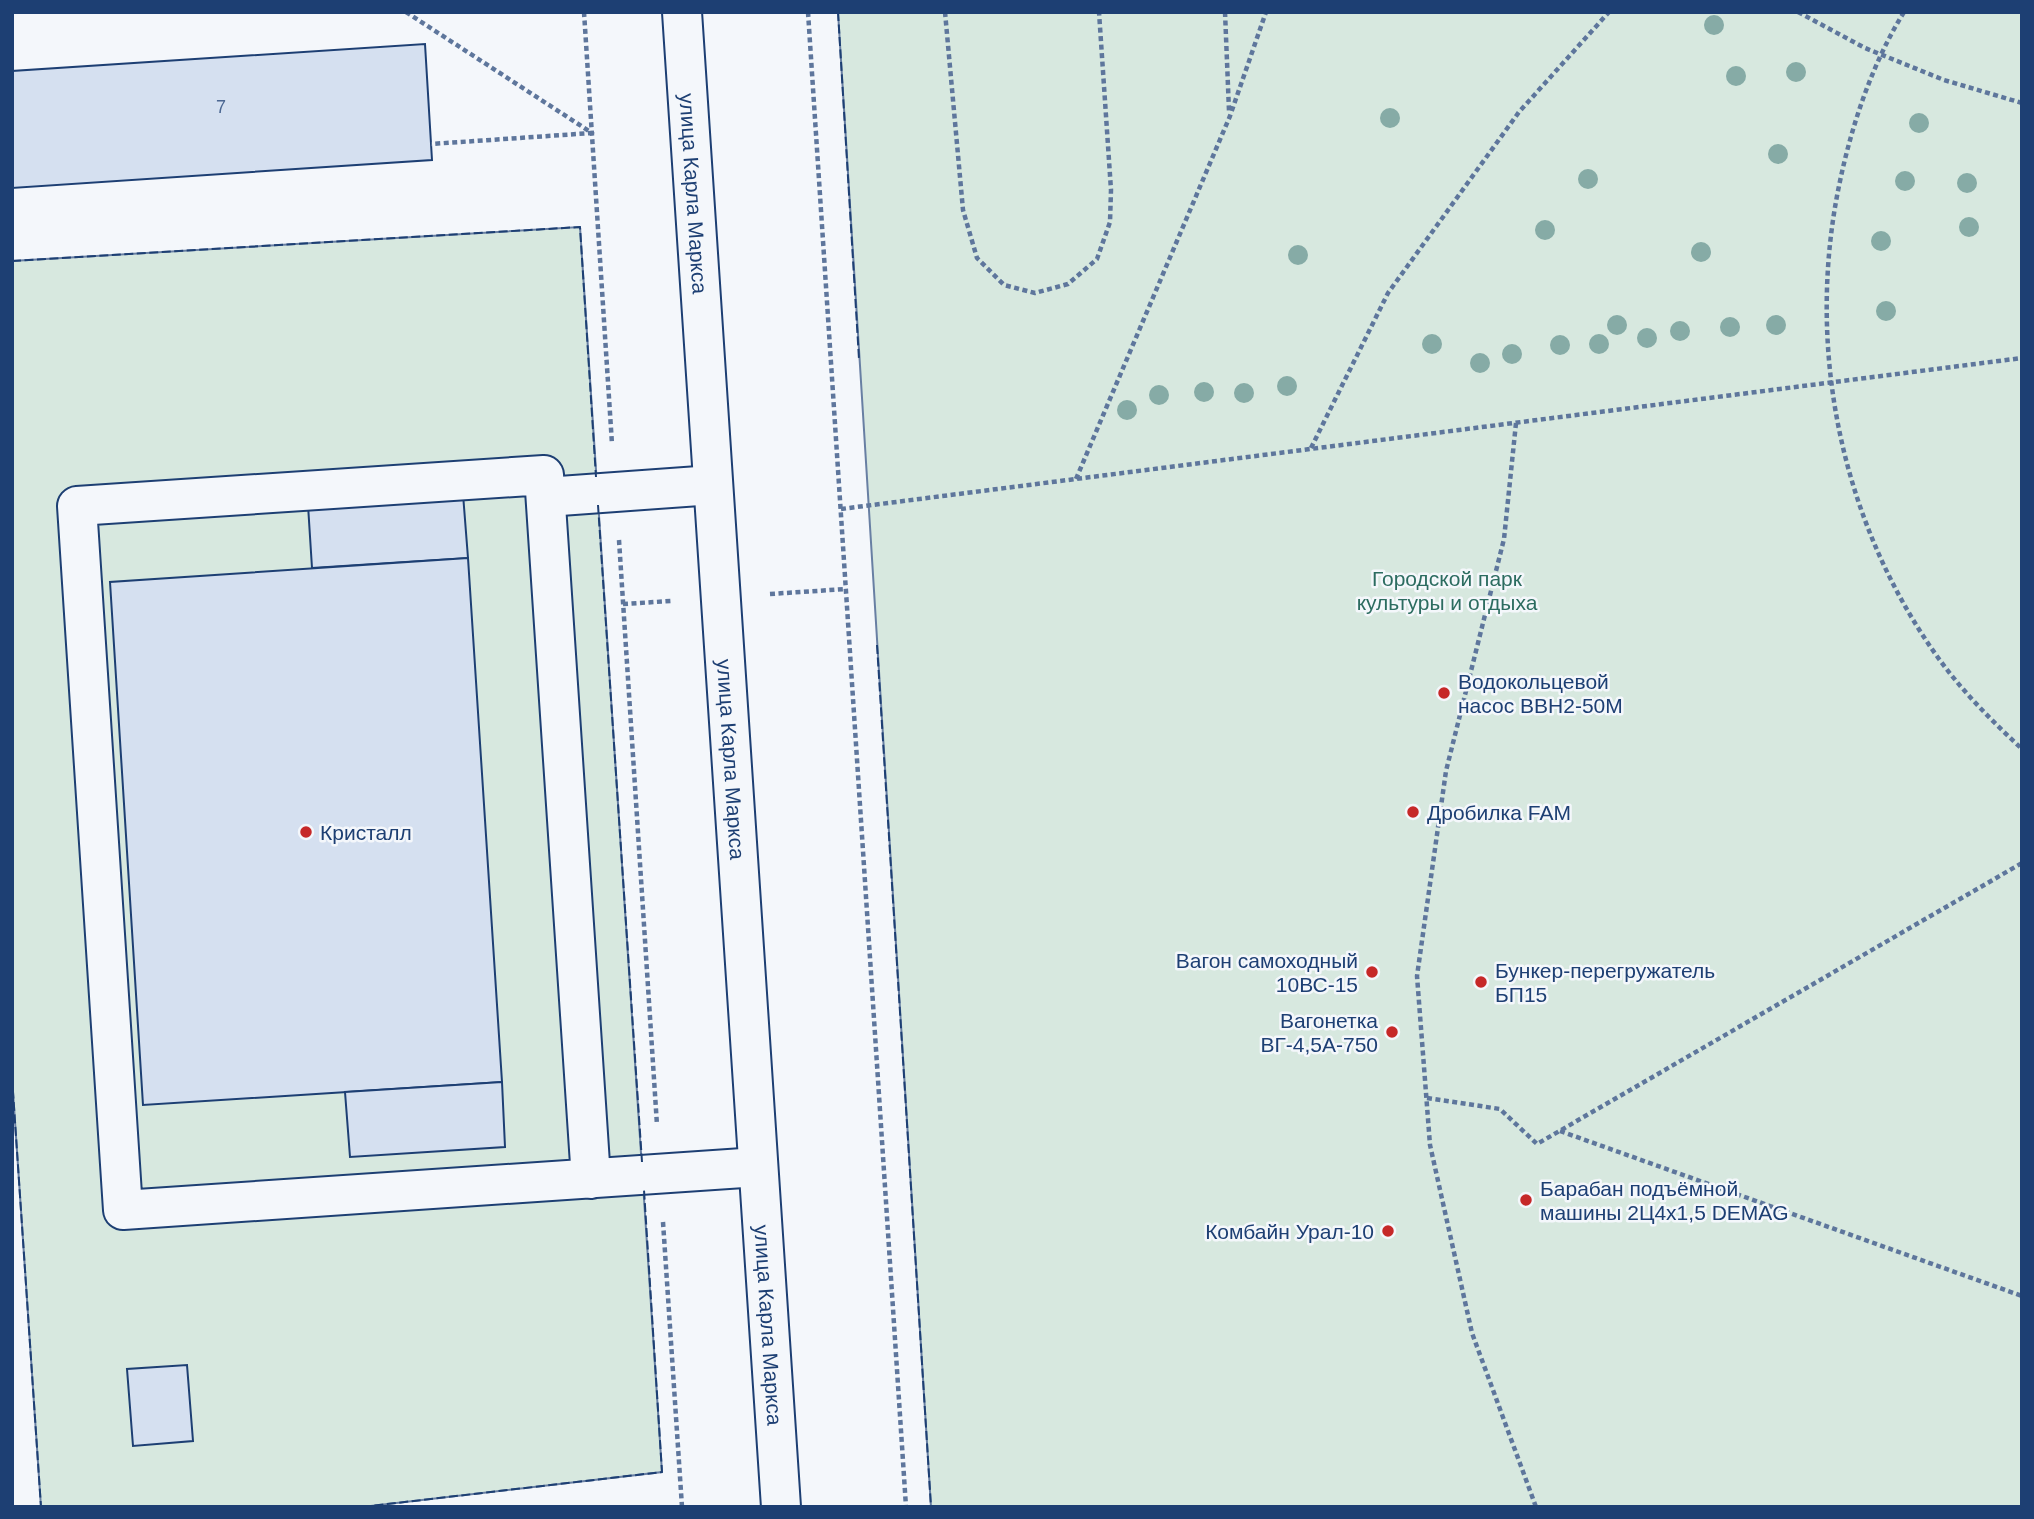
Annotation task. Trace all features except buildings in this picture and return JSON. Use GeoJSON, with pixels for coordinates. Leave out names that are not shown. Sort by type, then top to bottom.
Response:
{"type":"FeatureCollection","features":[{"type":"Feature","properties":{"kind":"main road","name":"улица Карла Маркса"},"geometry":{"type":"LineString","coordinates":[[682,12],[780,1507]]}},
{"type":"Feature","properties":{"kind":"main road"},"geometry":{"type":"LineString","coordinates":[[591,1179],[544,475],[77,506],[123,1210],[591,1179],[758,1167]]}},
{"type":"Feature","properties":{"kind":"main road"},"geometry":{"type":"LineString","coordinates":[[546,497],[713,485]]}},
{"type":"Feature","properties":{"kind":"path"},"geometry":{"type":"LineString","coordinates":[[406,12],[592,133]]}},
{"type":"Feature","properties":{"kind":"path"},"geometry":{"type":"LineString","coordinates":[[584,12],[682,1507]]}},
{"type":"Feature","properties":{"kind":"path"},"geometry":{"type":"LineString","coordinates":[[808,12],[906,1507]]}},
{"type":"Feature","properties":{"kind":"path"},"geometry":{"type":"LineString","coordinates":[[945,12],[963,210],[977,258],[1004,285],[1035,293],[1068,284],[1097,258],[1110,222],[1111,190],[1099,12]]}},
{"type":"Feature","properties":{"kind":"path"},"geometry":{"type":"LineString","coordinates":[[1225,12],[1230,116]]}},
{"type":"Feature","properties":{"kind":"path"},"geometry":{"type":"LineString","coordinates":[[1076,480],[1230,116],[1266,12]]}},
{"type":"Feature","properties":{"kind":"path"},"geometry":{"type":"LineString","coordinates":[[1311,449],[1388,293],[1519,112],[1609,12]]}},
{"type":"Feature","properties":{"kind":"path"},"geometry":{"type":"LineString","coordinates":[[1798,12],[1883,55],[1944,80],[2022,103]]}},
{"type":"Feature","properties":{"kind":"path"},"geometry":{"type":"LineString","coordinates":[[1904,12],[1867,89],[1844,159],[1830,233],[1825,308],[1830,383],[1844,457],[1867,528],[1899,595],[1939,659],[1987,716],[2022,749]]}},
{"type":"Feature","properties":{"kind":"path"},"geometry":{"type":"LineString","coordinates":[[431,144],[592,133]]}},
{"type":"Feature","properties":{"kind":"path"},"geometry":{"type":"LineString","coordinates":[[841,509],[2022,358]]}},
{"type":"Feature","properties":{"kind":"path"},"geometry":{"type":"LineString","coordinates":[[1516,423],[1504,539],[1446,771],[1417,976],[1430,1145],[1472,1333],[1536,1507]]}},
{"type":"Feature","properties":{"kind":"path"},"geometry":{"type":"LineString","coordinates":[[1427,1098],[1500,1109],[1537,1144],[2022,863]]}},
{"type":"Feature","properties":{"kind":"path"},"geometry":{"type":"LineString","coordinates":[[1559,1131],[2022,1296]]}},
{"type":"Feature","properties":{"kind":"green space","name":"Городской парк культуры и отдыха"},"geometry":{"type":"Polygon","coordinates":[[[838,12],[2022,12],[2022,1507],[931,1507],[838,12]]]}},
{"type":"Feature","properties":{"kind":"green space"},"geometry":{"type":"Polygon","coordinates":[[[580,227],[662,1472],[362,1507],[41,1507],[12,1077],[12,261],[580,227]]]}},
{"type":"Feature","properties":{"kind":"fence"},"geometry":{"type":"LineString","coordinates":[[838,12],[859,359]]}},
{"type":"Feature","properties":{"kind":"fence"},"geometry":{"type":"LineString","coordinates":[[12,261],[580,227],[596,477]]}},
{"type":"Feature","properties":{"kind":"fence"},"geometry":{"type":"LineString","coordinates":[[598,505],[642,1162]]}},
{"type":"Feature","properties":{"kind":"fence"},"geometry":{"type":"LineString","coordinates":[[877,645],[931,1507]]}},
{"type":"Feature","properties":{"kind":"fence"},"geometry":{"type":"LineString","coordinates":[[12,1077],[41,1507]]}},
{"type":"Feature","properties":{"kind":"fence"},"geometry":{"type":"LineString","coordinates":[[362,1507],[662,1472],[644,1190]]}},
{"type":"Feature","properties":{"kind":"place","name":"Водокольцевой насос ВВН2-50М"},"geometry":{"type":"Point","coordinates":[1444,693]}},
{"type":"Feature","properties":{"kind":"place","name":"Дробилка FAM"},"geometry":{"type":"Point","coordinates":[1413,812]}},
{"type":"Feature","properties":{"kind":"place","name":"Кристалл"},"geometry":{"type":"Point","coordinates":[306,832]}},
{"type":"Feature","properties":{"kind":"place","name":"Вагон самоходный 10ВС-15"},"geometry":{"type":"Point","coordinates":[1372,972]}},
{"type":"Feature","properties":{"kind":"place","name":"Бункер-перегружатель БП15"},"geometry":{"type":"Point","coordinates":[1481,982]}},
{"type":"Feature","properties":{"kind":"place","name":"Вагонетка ВГ-4,5А-750"},"geometry":{"type":"Point","coordinates":[1392,1032]}},
{"type":"Feature","properties":{"kind":"place","name":"Барабан подъёмной машины 2Ц4х1,5 DEMAG"},"geometry":{"type":"Point","coordinates":[1526,1200]}},
{"type":"Feature","properties":{"kind":"place","name":"Комбайн Урал-10"},"geometry":{"type":"Point","coordinates":[1388,1231]}}]}
